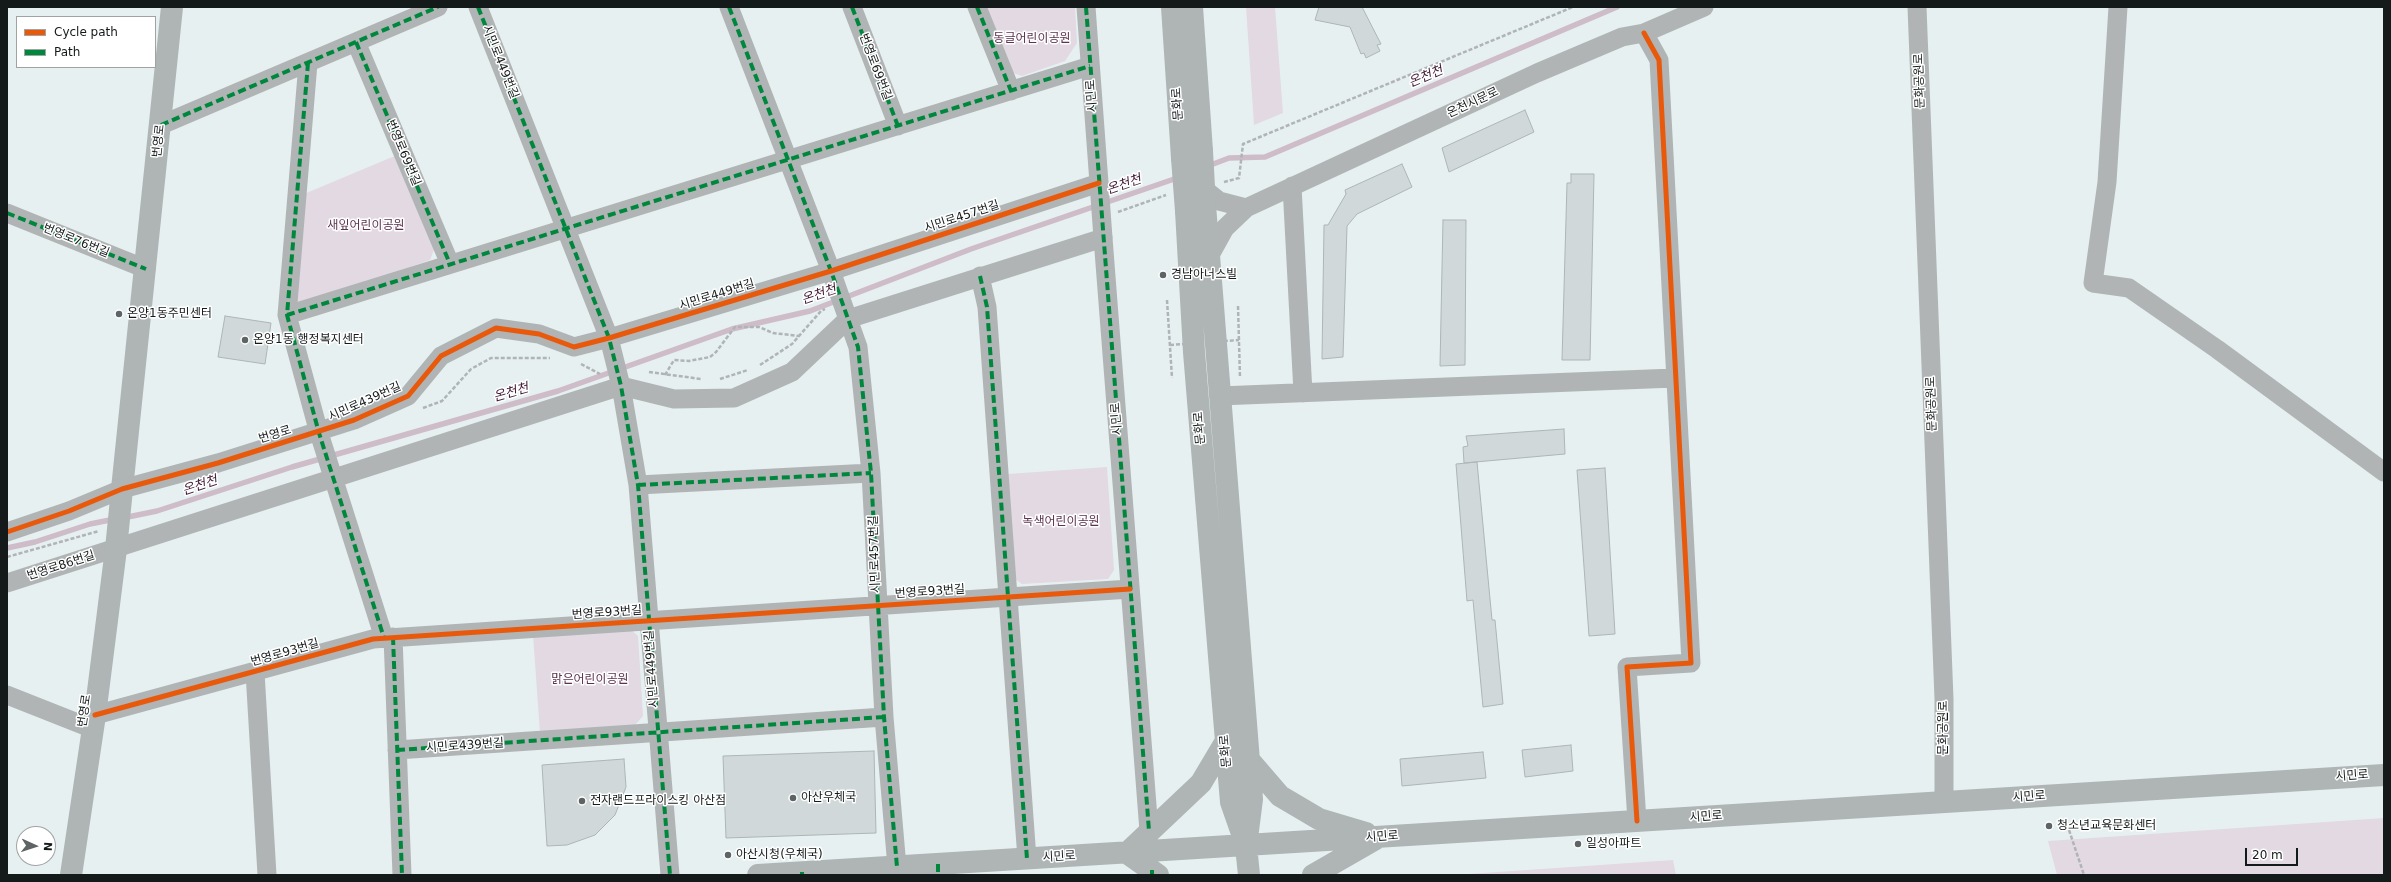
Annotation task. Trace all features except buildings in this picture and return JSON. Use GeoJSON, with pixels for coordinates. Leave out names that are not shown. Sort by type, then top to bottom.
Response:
{"type":"FeatureCollection","features":[{"type":"Feature","properties":{"kind":"main road","name":"번영로"},"geometry":{"type":"LineString","coordinates":[[71,875],[94,722],[116,548],[161,125],[172,7]]}},
{"type":"Feature","properties":{"kind":"main road","name":"문화로"},"geometry":{"type":"LineString","coordinates":[[1172,7],[1192,155],[1204,202],[1209,257],[1252,798],[1246,846],[1248,875]]}},
{"type":"Feature","properties":{"kind":"main road","name":"문화로"},"geometry":{"type":"LineString","coordinates":[[1192,7],[1192,155]]}},
{"type":"Feature","properties":{"kind":"main road"},"geometry":{"type":"LineString","coordinates":[[1192,155],[1204,202]]}},
{"type":"Feature","properties":{"kind":"main road","name":"문화로"},"geometry":{"type":"LineString","coordinates":[[1204,202],[1194,360],[1231,802],[1246,846]]}},
{"type":"Feature","properties":{"kind":"main road"},"geometry":{"type":"LineString","coordinates":[[1154,874],[1127,853],[1201,783],[1226,741]]}},
{"type":"Feature","properties":{"kind":"main road"},"geometry":{"type":"LineString","coordinates":[[1249,760],[1280,796],[1319,818],[1379,837]]}},
{"type":"Feature","properties":{"kind":"main road","name":"시민로"},"geometry":{"type":"LineString","coordinates":[[758,875],[802,874],[897,866],[938,870],[1027,859],[2384,774]]}},
{"type":"Feature","properties":{"kind":"main road"},"geometry":{"type":"LineString","coordinates":[[1313,875],[1379,837]]}},
{"type":"Feature","properties":{"kind":"street"},"geometry":{"type":"LineString","coordinates":[[161,125],[438,7]]}},
{"type":"Feature","properties":{"kind":"street","name":"시민로449번길"},"geometry":{"type":"LineString","coordinates":[[478,7],[609,338],[621,386],[638,485],[657,734],[670,875]]}},
{"type":"Feature","properties":{"kind":"street","name":"시민로457번길"},"geometry":{"type":"LineString","coordinates":[[728,7],[831,271],[858,347],[871,473],[884,717],[897,866]]}},
{"type":"Feature","properties":{"kind":"street","name":"번영로69번길"},"geometry":{"type":"LineString","coordinates":[[852,7],[898,126]]}},
{"type":"Feature","properties":{"kind":"street"},"geometry":{"type":"LineString","coordinates":[[977,7],[1010,91]]}},
{"type":"Feature","properties":{"kind":"street","name":"시민로"},"geometry":{"type":"LineString","coordinates":[[1086,7],[1149,831]]}},
{"type":"Feature","properties":{"kind":"street","name":"온천시문로"},"geometry":{"type":"LineString","coordinates":[[1209,257],[1226,228],[1246,208],[1537,73],[1622,37],[1644,33],[1704,7]]}},
{"type":"Feature","properties":{"kind":"street","name":"문화공원로"},"geometry":{"type":"LineString","coordinates":[[1917,7],[1944,699],[1944,802]]}},
{"type":"Feature","properties":{"kind":"street"},"geometry":{"type":"LineString","coordinates":[[2118,7],[2107,182],[2092,283],[2129,288],[2217,349],[2384,472]]}},
{"type":"Feature","properties":{"kind":"street"},"geometry":{"type":"LineString","coordinates":[[1637,821],[1628,667],[1691,663],[1674,378],[1659,60],[1644,33]]}},
{"type":"Feature","properties":{"kind":"street","name":"번영로69번길"},"geometry":{"type":"LineString","coordinates":[[356,42],[450,264]]}},
{"type":"Feature","properties":{"kind":"street","name":"시민로439번길"},"geometry":{"type":"LineString","coordinates":[[308,63],[287,315],[333,478],[388,637],[397,750],[657,734]]}},
{"type":"Feature","properties":{"kind":"street"},"geometry":{"type":"LineString","coordinates":[[287,315],[1090,66]]}},
{"type":"Feature","properties":{"kind":"street","name":"시민로457번길"},"geometry":{"type":"LineString","coordinates":[[831,271],[1099,183]]}},
{"type":"Feature","properties":{"kind":"street"},"geometry":{"type":"LineString","coordinates":[[1292,186],[1303,393]]}},
{"type":"Feature","properties":{"kind":"street"},"geometry":{"type":"LineString","coordinates":[[1204,202],[1246,208]]}},
{"type":"Feature","properties":{"kind":"street","name":"번영로76번길"},"geometry":{"type":"LineString","coordinates":[[8,215],[146,269]]}},
{"type":"Feature","properties":{"kind":"street"},"geometry":{"type":"LineString","coordinates":[[621,386],[674,399],[734,398],[792,372],[848,318],[1103,238]]}},
{"type":"Feature","properties":{"kind":"street","name":"시민로449번길"},"geometry":{"type":"LineString","coordinates":[[609,338],[831,271]]}},
{"type":"Feature","properties":{"kind":"street"},"geometry":{"type":"LineString","coordinates":[[980,276],[987,307],[1010,597]]}},
{"type":"Feature","properties":{"kind":"street","name":"시민로439번길"},"geometry":{"type":"LineString","coordinates":[[319,432],[354,420],[408,396],[441,356],[496,328],[539,334],[574,347],[609,338]]}},
{"type":"Feature","properties":{"kind":"street"},"geometry":{"type":"LineString","coordinates":[[1219,396],[1674,378]]}},
{"type":"Feature","properties":{"kind":"street","name":"번영로86번길"},"geometry":{"type":"LineString","coordinates":[[7,583],[621,386]]}},
{"type":"Feature","properties":{"kind":"street","name":"번영로"},"geometry":{"type":"LineString","coordinates":[[122,489],[319,432]]}},
{"type":"Feature","properties":{"kind":"street"},"geometry":{"type":"LineString","coordinates":[[638,485],[871,473]]}},
{"type":"Feature","properties":{"kind":"street"},"geometry":{"type":"LineString","coordinates":[[7,532],[69,511],[122,489]]}},
{"type":"Feature","properties":{"kind":"street","name":"번영로93번길"},"geometry":{"type":"LineString","coordinates":[[94,722],[255,672],[373,638],[1130,589]]}},
{"type":"Feature","properties":{"kind":"street","name":"시민로"},"geometry":{"type":"LineString","coordinates":[[1010,597],[1027,859]]}},
{"type":"Feature","properties":{"kind":"street"},"geometry":{"type":"LineString","coordinates":[[255,672],[267,875]]}},
{"type":"Feature","properties":{"kind":"street"},"geometry":{"type":"LineString","coordinates":[[7,695],[94,722]]}},
{"type":"Feature","properties":{"kind":"street"},"geometry":{"type":"LineString","coordinates":[[657,734],[884,717]]}},
{"type":"Feature","properties":{"kind":"street"},"geometry":{"type":"LineString","coordinates":[[397,750],[402,875]]}},
{"type":"Feature","properties":{"kind":"path"},"geometry":{"type":"LineString","coordinates":[[1239,178],[1243,144],[1573,7]]}},
{"type":"Feature","properties":{"kind":"path"},"geometry":{"type":"LineString","coordinates":[[1167,300],[1172,378]]}},
{"type":"Feature","properties":{"kind":"path"},"geometry":{"type":"LineString","coordinates":[[1238,306],[1240,378]]}},
{"type":"Feature","properties":{"kind":"path"},"geometry":{"type":"LineString","coordinates":[[665,375],[674,360],[689,361],[710,357],[735,327],[759,327],[773,332],[799,336]]}},
{"type":"Feature","properties":{"kind":"path"},"geometry":{"type":"LineString","coordinates":[[1170,345],[1239,340]]}},
{"type":"Feature","properties":{"kind":"path"},"geometry":{"type":"LineString","coordinates":[[418,410],[442,401],[471,369],[491,358],[556,358]]}},
{"type":"Feature","properties":{"kind":"path"},"geometry":{"type":"LineString","coordinates":[[576,362],[602,375]]}},
{"type":"Feature","properties":{"kind":"path"},"geometry":{"type":"LineString","coordinates":[[7,557],[100,531]]}},
{"type":"Feature","properties":{"kind":"path"},"geometry":{"type":"LineString","coordinates":[[2068,830],[2084,875]]}},
{"type":"Feature","properties":{"kind":"green space","name":"동글어린이공원"},"geometry":{"type":"Polygon","coordinates":[[[986,7],[1075,7],[1077,43],[1065,61],[1022,76],[1010,72],[986,7]]]}},
{"type":"Feature","properties":{"kind":"green space"},"geometry":{"type":"Polygon","coordinates":[[[1246,7],[1275,7],[1283,113],[1254,125],[1246,7]]]}},
{"type":"Feature","properties":{"kind":"green space","name":"새잎어린이공원"},"geometry":{"type":"Polygon","coordinates":[[[397,155],[435,247],[430,260],[302,305],[293,298],[304,194],[397,155]]]}},
{"type":"Feature","properties":{"kind":"green space","name":"녹색어린이공원"},"geometry":{"type":"Polygon","coordinates":[[[1107,467],[1114,570],[1108,579],[1022,584],[1015,579],[1008,474],[1107,467]]]}},
{"type":"Feature","properties":{"kind":"green space","name":"맑은어린이공원"},"geometry":{"type":"Polygon","coordinates":[[[629,628],[638,636],[643,716],[634,726],[540,733],[533,635],[629,628]]]}},
{"type":"Feature","properties":{"kind":"green space"},"geometry":{"type":"Polygon","coordinates":[[[2384,818],[2384,875],[2057,875],[2048,841],[2384,818]]]}},
{"type":"Feature","properties":{"kind":"green space"},"geometry":{"type":"Polygon","coordinates":[[[1673,860],[1676,875],[1454,875],[1673,860]]]}},
{"type":"Feature","properties":{"kind":"waterway","name":"온천천"},"geometry":{"type":"LineString","coordinates":[[1208,166],[1229,158],[1265,157],[1617,7]]}},
{"type":"Feature","properties":{"kind":"waterway","name":"온천천"},"geometry":{"type":"LineString","coordinates":[[123,518],[157,511],[292,467],[558,391],[732,329],[810,311],[971,249],[1180,177]]}},
{"type":"Feature","properties":{"kind":"waterway","name":"온천천"},"geometry":{"type":"LineString","coordinates":[[7,548],[35,542],[90,524],[115,519]]}},
{"type":"Feature","properties":{"kind":"marked path"},"geometry":{"type":"LineString","coordinates":[[161,125],[438,7]]}},
{"type":"Feature","properties":{"kind":"marked path"},"geometry":{"type":"LineString","coordinates":[[478,7],[609,338],[621,386],[638,485],[670,875]]}},
{"type":"Feature","properties":{"kind":"marked path"},"geometry":{"type":"LineString","coordinates":[[729,7],[831,271],[858,347],[871,473],[884,717],[897,867]]}},
{"type":"Feature","properties":{"kind":"marked path"},"geometry":{"type":"LineString","coordinates":[[852,7],[898,126]]}},
{"type":"Feature","properties":{"kind":"marked path"},"geometry":{"type":"LineString","coordinates":[[977,7],[1011,91]]}},
{"type":"Feature","properties":{"kind":"marked path"},"geometry":{"type":"LineString","coordinates":[[1086,7],[1149,831]]}},
{"type":"Feature","properties":{"kind":"marked path"},"geometry":{"type":"LineString","coordinates":[[356,42],[450,264]]}},
{"type":"Feature","properties":{"kind":"marked path"},"geometry":{"type":"LineString","coordinates":[[308,63],[287,315],[319,433],[384,638]]}},
{"type":"Feature","properties":{"kind":"marked path"},"geometry":{"type":"LineString","coordinates":[[287,315],[1090,66]]}},
{"type":"Feature","properties":{"kind":"marked path"},"geometry":{"type":"LineString","coordinates":[[7,213],[146,269]]}},
{"type":"Feature","properties":{"kind":"marked path"},"geometry":{"type":"LineString","coordinates":[[980,276],[987,307],[1027,859]]}},
{"type":"Feature","properties":{"kind":"marked path"},"geometry":{"type":"LineString","coordinates":[[638,485],[871,473]]}},
{"type":"Feature","properties":{"kind":"marked path"},"geometry":{"type":"LineString","coordinates":[[393,637],[402,875]]}},
{"type":"Feature","properties":{"kind":"marked path"},"geometry":{"type":"LineString","coordinates":[[397,750],[884,717]]}},
{"type":"Feature","properties":{"kind":"marked path"},"geometry":{"type":"LineString","coordinates":[[938,864],[938,875]]}},
{"type":"Feature","properties":{"kind":"marked path"},"geometry":{"type":"LineString","coordinates":[[1152,870],[1152,875]]}},
{"type":"Feature","properties":{"kind":"cycle path"},"geometry":{"type":"LineString","coordinates":[[1637,821],[1627,667],[1691,663],[1659,60],[1644,33]]}},
{"type":"Feature","properties":{"kind":"cycle path"},"geometry":{"type":"LineString","coordinates":[[7,532],[69,511],[122,489],[218,463],[354,420],[408,396],[441,356],[496,328],[539,334],[574,347],[609,338],[831,271],[1099,183]]}},
{"type":"Feature","properties":{"kind":"cycle path"},"geometry":{"type":"LineString","coordinates":[[95,715],[373,639],[1130,589]]}},
{"type":"Feature","properties":{"kind":"place","name":"경남아너스빌"},"geometry":{"type":"Point","coordinates":[1163,275]}},
{"type":"Feature","properties":{"kind":"place","name":"온양1동주민센터"},"geometry":{"type":"Point","coordinates":[119,314]}},
{"type":"Feature","properties":{"kind":"place","name":"온양1동 행정복지센터"},"geometry":{"type":"Point","coordinates":[245,340]}},
{"type":"Feature","properties":{"kind":"place","name":"아산우체국"},"geometry":{"type":"Point","coordinates":[793,798]}},
{"type":"Feature","properties":{"kind":"place","name":"전자랜드프라이스킹 아산점"},"geometry":{"type":"Point","coordinates":[582,801]}},
{"type":"Feature","properties":{"kind":"place","name":"청소년교육문화센터"},"geometry":{"type":"Point","coordinates":[2049,826]}},
{"type":"Feature","properties":{"kind":"place","name":"일성아파트"},"geometry":{"type":"Point","coordinates":[1578,844]}},
{"type":"Feature","properties":{"kind":"place","name":"아산시청(우체국)"},"geometry":{"type":"Point","coordinates":[728,855]}}]}
